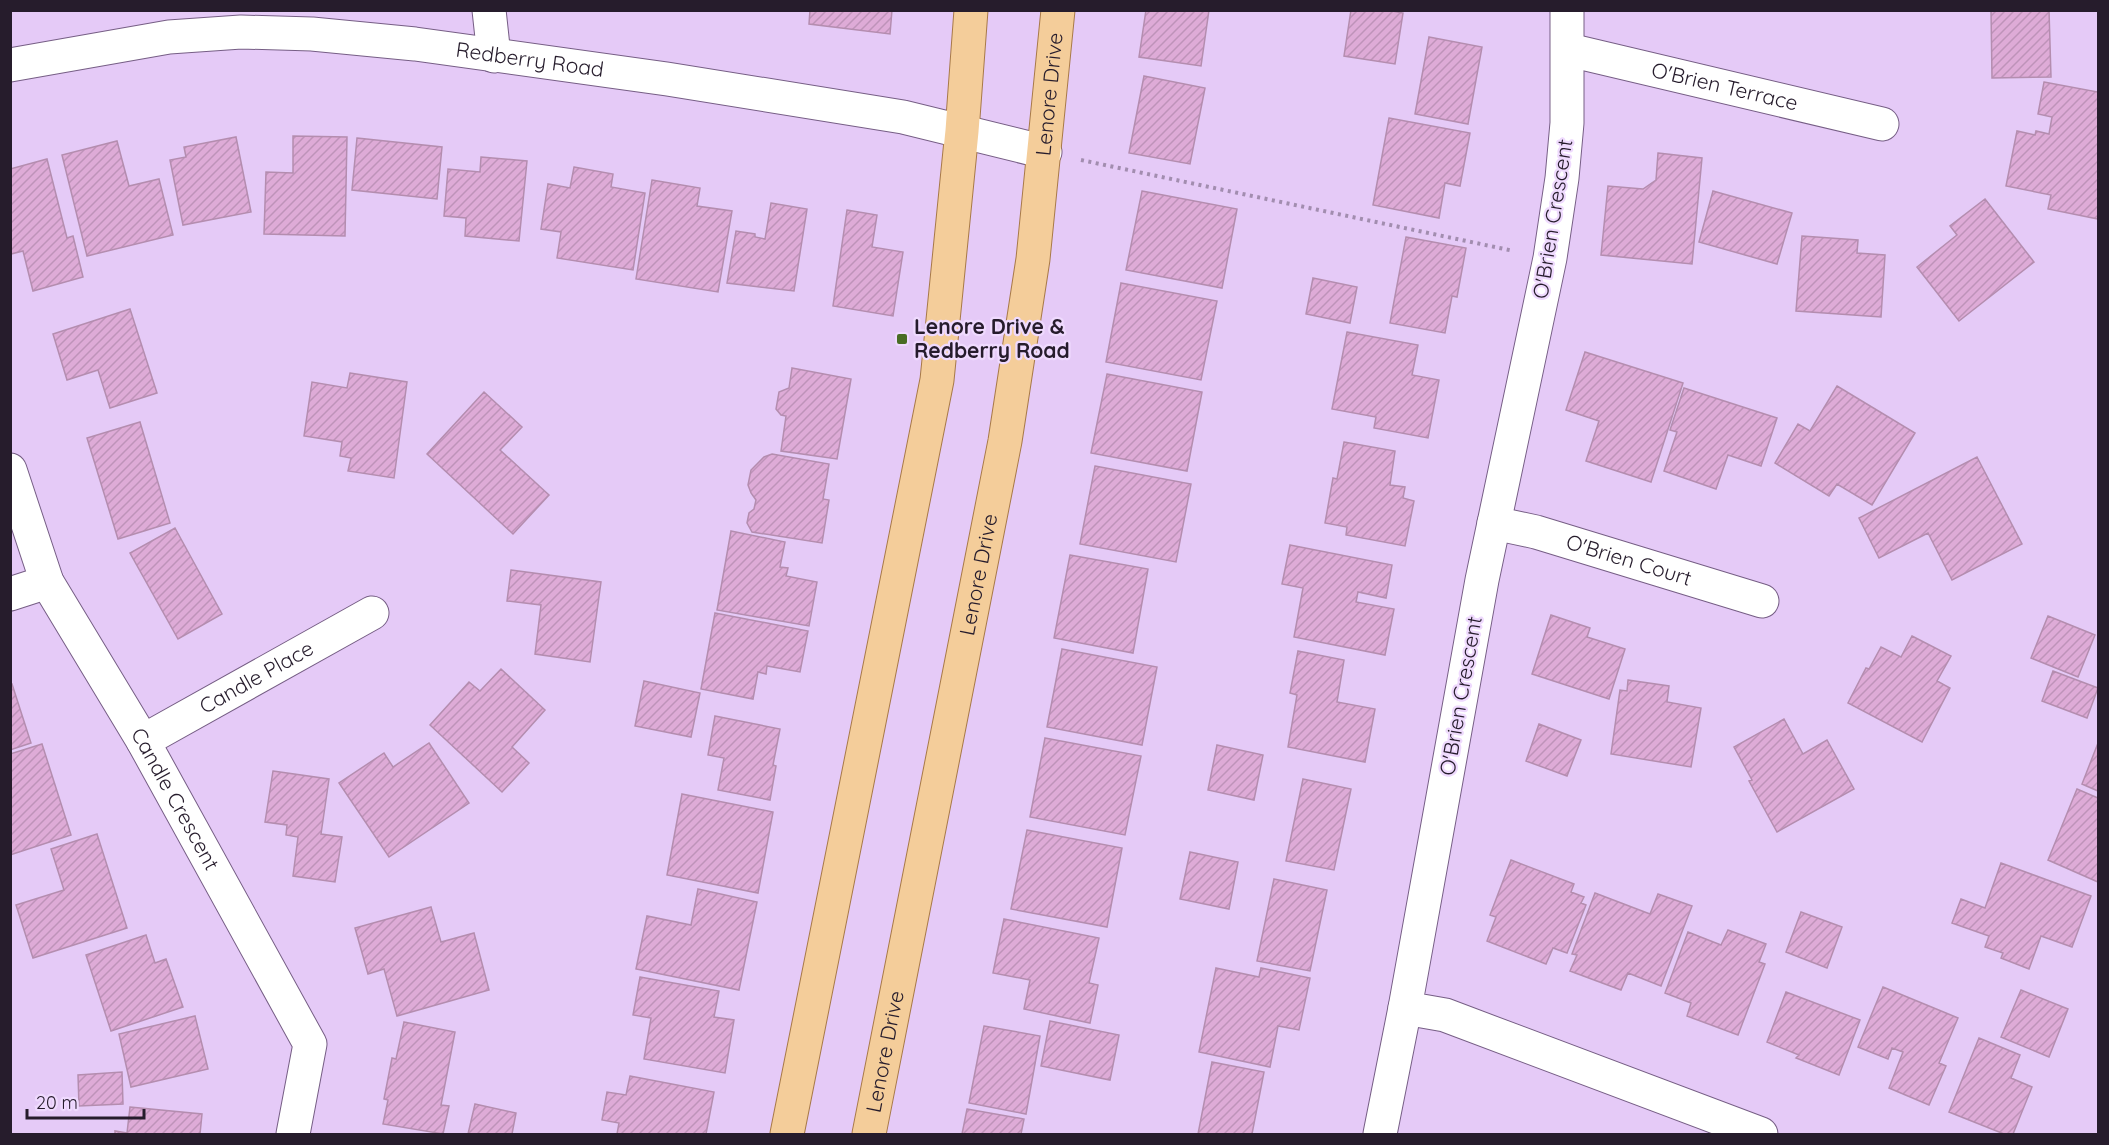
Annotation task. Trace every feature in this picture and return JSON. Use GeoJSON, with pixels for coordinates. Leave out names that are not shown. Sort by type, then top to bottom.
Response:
{"type":"FeatureCollection","features":[{"type":"Feature","properties":{"kind":"main road"},"geometry":{"type":"LineString","coordinates":[[787,1134],[937,380],[962,131],[971,10]]}},
{"type":"Feature","properties":{"kind":"main road","name":"Lenore Drive"},"geometry":{"type":"LineString","coordinates":[[869,1134],[1005,441],[1033,259],[1058,10]]}},
{"type":"Feature","properties":{"kind":"street"},"geometry":{"type":"LineString","coordinates":[[489,10],[494,56]]}},
{"type":"Feature","properties":{"kind":"street","name":"O'Brien Crescent"},"geometry":{"type":"LineString","coordinates":[[1380,1134],[1494,523],[1550,258],[1568,123],[1567,10]]}},
{"type":"Feature","properties":{"kind":"street","name":"Redberry Road"},"geometry":{"type":"LineString","coordinates":[[10,65],[169,37],[241,32],[312,34],[399,42],[667,79],[903,117],[1045,152]]}},
{"type":"Feature","properties":{"kind":"street","name":"O'Brien Terrace"},"geometry":{"type":"LineString","coordinates":[[1569,50],[1882,124]]}},
{"type":"Feature","properties":{"kind":"street","name":"Candle Crescent"},"geometry":{"type":"LineString","coordinates":[[10,470],[47,582],[142,741],[310,1044],[293,1134]]}},
{"type":"Feature","properties":{"kind":"street","name":"O'Brien Court"},"geometry":{"type":"LineString","coordinates":[[1494,523],[1536,532],[1762,601]]}},
{"type":"Feature","properties":{"kind":"street"},"geometry":{"type":"LineString","coordinates":[[10,594],[47,582]]}},
{"type":"Feature","properties":{"kind":"street","name":"Candle Place"},"geometry":{"type":"LineString","coordinates":[[142,741],[372,613]]}},
{"type":"Feature","properties":{"kind":"street"},"geometry":{"type":"LineString","coordinates":[[1405,1008],[1445,1015],[1761,1134]]}},
{"type":"Feature","properties":{"kind":"path"},"geometry":{"type":"LineString","coordinates":[[1087,161],[1512,251]]}},
{"type":"Feature","properties":{"kind":"building"},"geometry":{"type":"Polygon","coordinates":[[[810,10],[892,10],[890,34],[809,24],[810,10]]]}},
{"type":"Feature","properties":{"kind":"building"},"geometry":{"type":"Polygon","coordinates":[[[1146,10],[1209,10],[1201,66],[1139,57],[1146,10]]]}},
{"type":"Feature","properties":{"kind":"building"},"geometry":{"type":"Polygon","coordinates":[[[1351,10],[1387,10],[1403,13],[1395,64],[1344,56],[1351,10]]]}},
{"type":"Feature","properties":{"kind":"building"},"geometry":{"type":"Polygon","coordinates":[[[1991,10],[2049,10],[2051,77],[1992,78],[1991,10]]]}},
{"type":"Feature","properties":{"kind":"building"},"geometry":{"type":"Polygon","coordinates":[[[1429,37],[1482,47],[1468,124],[1415,114],[1429,37]]]}},
{"type":"Feature","properties":{"kind":"building"},"geometry":{"type":"Polygon","coordinates":[[[1144,76],[1205,88],[1190,164],[1129,153],[1144,76]]]}},
{"type":"Feature","properties":{"kind":"building"},"geometry":{"type":"Polygon","coordinates":[[[2044,82],[2098,92],[2098,219],[2048,209],[2051,195],[2006,186],[2017,131],[2035,135],[2036,131],[2049,134],[2052,117],[2038,114],[2044,82]]]}},
{"type":"Feature","properties":{"kind":"building"},"geometry":{"type":"Polygon","coordinates":[[[1389,118],[1470,133],[1460,186],[1445,183],[1439,218],[1373,205],[1389,118]]]}},
{"type":"Feature","properties":{"kind":"building"},"geometry":{"type":"Polygon","coordinates":[[[293,136],[347,137],[345,236],[264,234],[266,172],[293,173],[293,136]]]}},
{"type":"Feature","properties":{"kind":"building"},"geometry":{"type":"Polygon","coordinates":[[[236,137],[251,212],[183,225],[170,160],[186,157],[184,147],[236,137]]]}},
{"type":"Feature","properties":{"kind":"building"},"geometry":{"type":"Polygon","coordinates":[[[357,138],[442,147],[437,199],[352,190],[357,138]]]}},
{"type":"Feature","properties":{"kind":"building"},"geometry":{"type":"Polygon","coordinates":[[[117,141],[129,186],[159,179],[173,235],[87,256],[62,155],[117,141]]]}},
{"type":"Feature","properties":{"kind":"building"},"geometry":{"type":"Polygon","coordinates":[[[1658,153],[1702,158],[1692,264],[1601,255],[1608,186],[1643,189],[1656,180],[1658,153]]]}},
{"type":"Feature","properties":{"kind":"building"},"geometry":{"type":"Polygon","coordinates":[[[481,157],[527,161],[519,241],[465,236],[466,218],[444,216],[448,169],[480,172],[481,157]]]}},
{"type":"Feature","properties":{"kind":"building"},"geometry":{"type":"Polygon","coordinates":[[[47,159],[67,238],[73,236],[83,277],[33,291],[23,251],[11,254],[10,250],[10,169],[47,159]]]}},
{"type":"Feature","properties":{"kind":"building"},"geometry":{"type":"Polygon","coordinates":[[[574,167],[613,174],[611,187],[645,193],[633,270],[557,258],[561,232],[541,229],[548,184],[570,188],[574,167]]]}},
{"type":"Feature","properties":{"kind":"building"},"geometry":{"type":"Polygon","coordinates":[[[652,180],[700,188],[697,206],[732,211],[718,292],[636,279],[652,180]]]}},
{"type":"Feature","properties":{"kind":"building"},"geometry":{"type":"Polygon","coordinates":[[[1142,191],[1237,209],[1222,288],[1126,270],[1142,191]]]}},
{"type":"Feature","properties":{"kind":"building"},"geometry":{"type":"Polygon","coordinates":[[[1713,191],[1792,213],[1777,264],[1699,242],[1713,191]]]}},
{"type":"Feature","properties":{"kind":"building"},"geometry":{"type":"Polygon","coordinates":[[[1985,199],[2034,262],[1959,321],[1917,267],[1957,235],[1950,226],[1985,199]]]}},
{"type":"Feature","properties":{"kind":"building"},"geometry":{"type":"Polygon","coordinates":[[[771,203],[807,209],[794,291],[727,283],[736,231],[755,234],[755,237],[765,239],[771,203]]]}},
{"type":"Feature","properties":{"kind":"building"},"geometry":{"type":"Polygon","coordinates":[[[847,210],[877,215],[872,247],[903,252],[893,316],[833,306],[847,210]]]}},
{"type":"Feature","properties":{"kind":"building"},"geometry":{"type":"Polygon","coordinates":[[[1802,236],[1858,240],[1857,253],[1885,255],[1881,317],[1796,311],[1802,236]]]}},
{"type":"Feature","properties":{"kind":"building"},"geometry":{"type":"Polygon","coordinates":[[[1406,237],[1466,248],[1457,297],[1452,296],[1445,333],[1390,323],[1406,237]]]}},
{"type":"Feature","properties":{"kind":"building"},"geometry":{"type":"Polygon","coordinates":[[[1313,278],[1357,287],[1350,323],[1306,314],[1313,278]]]}},
{"type":"Feature","properties":{"kind":"building"},"geometry":{"type":"Polygon","coordinates":[[[1121,283],[1217,301],[1201,380],[1106,362],[1121,283]]]}},
{"type":"Feature","properties":{"kind":"building"},"geometry":{"type":"Polygon","coordinates":[[[130,309],[157,393],[110,408],[98,370],[67,380],[53,334],[130,309]]]}},
{"type":"Feature","properties":{"kind":"building"},"geometry":{"type":"Polygon","coordinates":[[[1347,332],[1418,345],[1412,375],[1439,380],[1428,438],[1374,428],[1376,417],[1332,409],[1347,332]]]}},
{"type":"Feature","properties":{"kind":"building"},"geometry":{"type":"Polygon","coordinates":[[[1585,352],[1683,383],[1651,482],[1586,461],[1599,421],[1566,410],[1585,352]]]}},
{"type":"Feature","properties":{"kind":"building"},"geometry":{"type":"Polygon","coordinates":[[[792,368],[851,379],[837,459],[781,451],[786,416],[781,415],[776,409],[779,392],[789,388],[792,368]]]}},
{"type":"Feature","properties":{"kind":"building"},"geometry":{"type":"Polygon","coordinates":[[[350,373],[407,382],[394,478],[348,471],[351,458],[340,456],[342,442],[304,436],[312,382],[347,388],[350,373]]]}},
{"type":"Feature","properties":{"kind":"building"},"geometry":{"type":"Polygon","coordinates":[[[1107,374],[1202,392],[1187,471],[1091,453],[1107,374]]]}},
{"type":"Feature","properties":{"kind":"building"},"geometry":{"type":"Polygon","coordinates":[[[1837,386],[1915,433],[1872,505],[1837,484],[1829,496],[1775,463],[1798,424],[1810,431],[1837,386]]]}},
{"type":"Feature","properties":{"kind":"building"},"geometry":{"type":"Polygon","coordinates":[[[1684,388],[1777,418],[1761,466],[1728,455],[1716,489],[1664,471],[1677,432],[1670,430],[1684,388]]]}},
{"type":"Feature","properties":{"kind":"building"},"geometry":{"type":"Polygon","coordinates":[[[484,392],[522,427],[500,450],[549,495],[513,534],[427,454],[484,392]]]}},
{"type":"Feature","properties":{"kind":"building"},"geometry":{"type":"Polygon","coordinates":[[[140,422],[170,523],[118,539],[87,438],[140,422]]]}},
{"type":"Feature","properties":{"kind":"building"},"geometry":{"type":"Polygon","coordinates":[[[1344,442],[1395,451],[1390,485],[1405,487],[1403,498],[1414,501],[1405,546],[1346,535],[1347,527],[1325,523],[1333,478],[1337,479],[1344,442]]]}},
{"type":"Feature","properties":{"kind":"building"},"geometry":{"type":"Polygon","coordinates":[[[772,454],[829,464],[823,499],[829,500],[822,543],[752,532],[747,523],[756,500],[748,485],[751,470],[764,457],[772,454]]]}},
{"type":"Feature","properties":{"kind":"building"},"geometry":{"type":"Polygon","coordinates":[[[1977,457],[2022,544],[1952,580],[1928,533],[1879,558],[1859,518],[1977,457]]]}},
{"type":"Feature","properties":{"kind":"building"},"geometry":{"type":"Polygon","coordinates":[[[1095,466],[1191,484],[1176,562],[1080,544],[1095,466]]]}},
{"type":"Feature","properties":{"kind":"building"},"geometry":{"type":"Polygon","coordinates":[[[175,528],[222,614],[178,639],[130,553],[175,528]]]}},
{"type":"Feature","properties":{"kind":"building"},"geometry":{"type":"Polygon","coordinates":[[[731,531],[785,542],[780,567],[788,568],[786,576],[817,582],[809,626],[717,610],[731,531]]]}},
{"type":"Feature","properties":{"kind":"building"},"geometry":{"type":"Polygon","coordinates":[[[1290,545],[1392,565],[1386,598],[1358,592],[1356,602],[1394,609],[1385,655],[1294,637],[1303,588],[1282,584],[1290,545]]]}},
{"type":"Feature","properties":{"kind":"building"},"geometry":{"type":"Polygon","coordinates":[[[1070,555],[1148,569],[1133,653],[1054,638],[1070,555]]]}},
{"type":"Feature","properties":{"kind":"building"},"geometry":{"type":"Polygon","coordinates":[[[511,570],[601,582],[590,662],[535,654],[541,605],[507,601],[511,570]]]}},
{"type":"Feature","properties":{"kind":"building"},"geometry":{"type":"Polygon","coordinates":[[[715,613],[808,631],[800,672],[767,666],[766,674],[758,672],[753,699],[701,689],[715,613]]]}},
{"type":"Feature","properties":{"kind":"building"},"geometry":{"type":"Polygon","coordinates":[[[1551,615],[1590,628],[1587,637],[1625,649],[1609,699],[1532,674],[1551,615]]]}},
{"type":"Feature","properties":{"kind":"building"},"geometry":{"type":"Polygon","coordinates":[[[2048,616],[2095,635],[2078,677],[2031,658],[2048,616]]]}},
{"type":"Feature","properties":{"kind":"building"},"geometry":{"type":"Polygon","coordinates":[[[1912,636],[1951,656],[1937,681],[1950,688],[1922,742],[1848,703],[1866,668],[1869,669],[1881,647],[1901,657],[1912,636]]]}},
{"type":"Feature","properties":{"kind":"building"},"geometry":{"type":"Polygon","coordinates":[[[1062,649],[1157,667],[1142,745],[1047,727],[1062,649]]]}},
{"type":"Feature","properties":{"kind":"building"},"geometry":{"type":"Polygon","coordinates":[[[1298,651],[1344,660],[1337,702],[1375,709],[1365,762],[1288,747],[1297,695],[1290,693],[1298,651]]]}},
{"type":"Feature","properties":{"kind":"building"},"geometry":{"type":"Polygon","coordinates":[[[501,669],[545,710],[512,747],[529,763],[502,792],[430,725],[469,682],[480,691],[501,669]]]}},
{"type":"Feature","properties":{"kind":"building"},"geometry":{"type":"Polygon","coordinates":[[[2053,671],[2098,688],[2087,718],[2042,701],[2053,671]]]}},
{"type":"Feature","properties":{"kind":"building"},"geometry":{"type":"Polygon","coordinates":[[[1628,680],[1669,686],[1667,702],[1701,708],[1691,767],[1611,754],[1620,690],[1627,691],[1628,680]]]}},
{"type":"Feature","properties":{"kind":"building"},"geometry":{"type":"Polygon","coordinates":[[[644,681],[700,693],[691,737],[635,726],[644,681]]]}},
{"type":"Feature","properties":{"kind":"building"},"geometry":{"type":"Polygon","coordinates":[[[12,684],[31,743],[10,750],[10,685],[12,684]]]}},
{"type":"Feature","properties":{"kind":"building"},"geometry":{"type":"Polygon","coordinates":[[[715,716],[780,729],[773,765],[776,766],[770,800],[718,790],[724,758],[708,755],[715,716]]]}},
{"type":"Feature","properties":{"kind":"building"},"geometry":{"type":"Polygon","coordinates":[[[1784,719],[1803,754],[1827,740],[1854,789],[1777,832],[1749,781],[1752,780],[1734,747],[1784,719]]]}},
{"type":"Feature","properties":{"kind":"building"},"geometry":{"type":"Polygon","coordinates":[[[1539,724],[1581,740],[1567,776],[1526,761],[1539,724]]]}},
{"type":"Feature","properties":{"kind":"building"},"geometry":{"type":"Polygon","coordinates":[[[1045,738],[1141,756],[1125,835],[1030,817],[1045,738]]]}},
{"type":"Feature","properties":{"kind":"building"},"geometry":{"type":"Polygon","coordinates":[[[429,743],[469,803],[389,857],[339,783],[384,753],[393,767],[429,743]]]}},
{"type":"Feature","properties":{"kind":"building"},"geometry":{"type":"Polygon","coordinates":[[[2098,743],[2098,791],[2082,784],[2098,743]]]}},
{"type":"Feature","properties":{"kind":"building"},"geometry":{"type":"Polygon","coordinates":[[[42,744],[71,835],[10,855],[10,754],[42,744]]]}},
{"type":"Feature","properties":{"kind":"building"},"geometry":{"type":"Polygon","coordinates":[[[1217,745],[1263,755],[1254,800],[1208,790],[1217,745]]]}},
{"type":"Feature","properties":{"kind":"building"},"geometry":{"type":"Polygon","coordinates":[[[273,771],[329,779],[321,834],[342,837],[335,882],[293,876],[298,837],[286,835],[287,825],[265,822],[273,771]]]}},
{"type":"Feature","properties":{"kind":"building"},"geometry":{"type":"Polygon","coordinates":[[[1303,779],[1351,789],[1334,870],[1286,861],[1303,779]]]}},
{"type":"Feature","properties":{"kind":"building"},"geometry":{"type":"Polygon","coordinates":[[[2077,789],[2098,798],[2098,882],[2048,860],[2077,789]]]}},
{"type":"Feature","properties":{"kind":"building"},"geometry":{"type":"Polygon","coordinates":[[[682,794],[773,812],[758,893],[667,875],[682,794]]]}},
{"type":"Feature","properties":{"kind":"building"},"geometry":{"type":"Polygon","coordinates":[[[1027,830],[1122,848],[1107,927],[1011,909],[1027,830]]]}},
{"type":"Feature","properties":{"kind":"building"},"geometry":{"type":"Polygon","coordinates":[[[97,834],[127,928],[33,958],[16,905],[64,890],[51,849],[97,834]]]}},
{"type":"Feature","properties":{"kind":"building"},"geometry":{"type":"Polygon","coordinates":[[[1190,852],[1238,862],[1229,909],[1180,899],[1190,852]]]}},
{"type":"Feature","properties":{"kind":"building"},"geometry":{"type":"Polygon","coordinates":[[[1511,860],[1574,884],[1571,892],[1584,897],[1581,903],[1586,905],[1567,953],[1553,948],[1546,964],[1487,941],[1496,917],[1490,915],[1511,860]]]}},
{"type":"Feature","properties":{"kind":"building"},"geometry":{"type":"Polygon","coordinates":[[[2001,863],[2091,896],[2072,947],[2041,936],[2029,969],[2001,958],[2003,953],[1985,947],[1989,936],[1952,923],[1961,899],[1985,908],[2001,863]]]}},
{"type":"Feature","properties":{"kind":"building"},"geometry":{"type":"Polygon","coordinates":[[[1274,879],[1327,890],[1310,971],[1257,961],[1274,879]]]}},
{"type":"Feature","properties":{"kind":"building"},"geometry":{"type":"Polygon","coordinates":[[[698,889],[757,902],[739,990],[636,969],[647,916],[691,925],[698,889]]]}},
{"type":"Feature","properties":{"kind":"building"},"geometry":{"type":"Polygon","coordinates":[[[1595,893],[1650,914],[1658,894],[1692,906],[1661,986],[1628,973],[1621,990],[1570,971],[1577,955],[1572,954],[1595,893]]]}},
{"type":"Feature","properties":{"kind":"building"},"geometry":{"type":"Polygon","coordinates":[[[431,907],[441,942],[474,933],[489,990],[397,1016],[384,969],[368,974],[355,928],[431,907]]]}},
{"type":"Feature","properties":{"kind":"building"},"geometry":{"type":"Polygon","coordinates":[[[1801,912],[1842,927],[1827,968],[1786,952],[1801,912]]]}},
{"type":"Feature","properties":{"kind":"building"},"geometry":{"type":"Polygon","coordinates":[[[1004,919],[1099,938],[1089,983],[1098,985],[1090,1023],[1024,1009],[1030,980],[993,973],[1004,919]]]}},
{"type":"Feature","properties":{"kind":"building"},"geometry":{"type":"Polygon","coordinates":[[[1728,930],[1766,944],[1759,962],[1765,964],[1738,1035],[1687,1016],[1691,1003],[1665,993],[1688,932],[1721,945],[1728,930]]]}},
{"type":"Feature","properties":{"kind":"building"},"geometry":{"type":"Polygon","coordinates":[[[146,935],[155,963],[166,959],[183,1007],[111,1031],[86,955],[146,935]]]}},
{"type":"Feature","properties":{"kind":"building"},"geometry":{"type":"Polygon","coordinates":[[[1216,968],[1259,977],[1261,968],[1310,978],[1299,1030],[1278,1026],[1270,1067],[1199,1052],[1216,968]]]}},
{"type":"Feature","properties":{"kind":"building"},"geometry":{"type":"Polygon","coordinates":[[[640,977],[719,991],[714,1017],[734,1020],[725,1073],[644,1059],[651,1018],[633,1015],[640,977]]]}},
{"type":"Feature","properties":{"kind":"building"},"geometry":{"type":"Polygon","coordinates":[[[1883,987],[1958,1018],[1939,1063],[1946,1066],[1929,1105],[1889,1088],[1903,1052],[1892,1048],[1888,1059],[1858,1047],[1883,987]]]}},
{"type":"Feature","properties":{"kind":"building"},"geometry":{"type":"Polygon","coordinates":[[[2021,990],[2068,1009],[2049,1057],[2001,1037],[2021,990]]]}},
{"type":"Feature","properties":{"kind":"building"},"geometry":{"type":"Polygon","coordinates":[[[1786,992],[1860,1020],[1839,1075],[1796,1058],[1799,1055],[1767,1042],[1786,992]]]}},
{"type":"Feature","properties":{"kind":"building"},"geometry":{"type":"Polygon","coordinates":[[[195,1016],[208,1069],[131,1087],[119,1034],[195,1016]]]}},
{"type":"Feature","properties":{"kind":"building"},"geometry":{"type":"Polygon","coordinates":[[[1050,1021],[1119,1035],[1110,1080],[1041,1066],[1050,1021]]]}},
{"type":"Feature","properties":{"kind":"building"},"geometry":{"type":"Polygon","coordinates":[[[404,1022],[455,1032],[441,1105],[449,1106],[443,1134],[383,1124],[388,1100],[384,1099],[392,1058],[396,1059],[404,1022]]]}},
{"type":"Feature","properties":{"kind":"building"},"geometry":{"type":"Polygon","coordinates":[[[984,1026],[1040,1036],[1026,1114],[969,1103],[984,1026]]]}},
{"type":"Feature","properties":{"kind":"building"},"geometry":{"type":"Polygon","coordinates":[[[1979,1038],[2020,1055],[2011,1078],[2032,1087],[2013,1134],[2004,1134],[1949,1112],[1979,1038]]]}},
{"type":"Feature","properties":{"kind":"building"},"geometry":{"type":"Polygon","coordinates":[[[1212,1062],[1264,1072],[1252,1134],[1198,1134],[1212,1062]]]}},
{"type":"Feature","properties":{"kind":"building"},"geometry":{"type":"Polygon","coordinates":[[[122,1072],[123,1104],[79,1106],[78,1075],[122,1072]]]}},
{"type":"Feature","properties":{"kind":"building"},"geometry":{"type":"Polygon","coordinates":[[[630,1076],[714,1092],[706,1134],[617,1134],[619,1123],[602,1120],[607,1092],[626,1095],[630,1076]]]}},
{"type":"Feature","properties":{"kind":"building"},"geometry":{"type":"Polygon","coordinates":[[[475,1104],[516,1113],[512,1134],[468,1134],[475,1104]]]}},
{"type":"Feature","properties":{"kind":"building"},"geometry":{"type":"Polygon","coordinates":[[[130,1107],[202,1114],[200,1134],[115,1134],[115,1131],[127,1133],[130,1107]]]}},
{"type":"Feature","properties":{"kind":"building"},"geometry":{"type":"Polygon","coordinates":[[[967,1109],[1024,1119],[1021,1134],[962,1134],[967,1109]]]}},
{"type":"Feature","properties":{"kind":"place","name":"Lenore Drive & Redberry Road"},"geometry":{"type":"Point","coordinates":[902,339]}}]}
